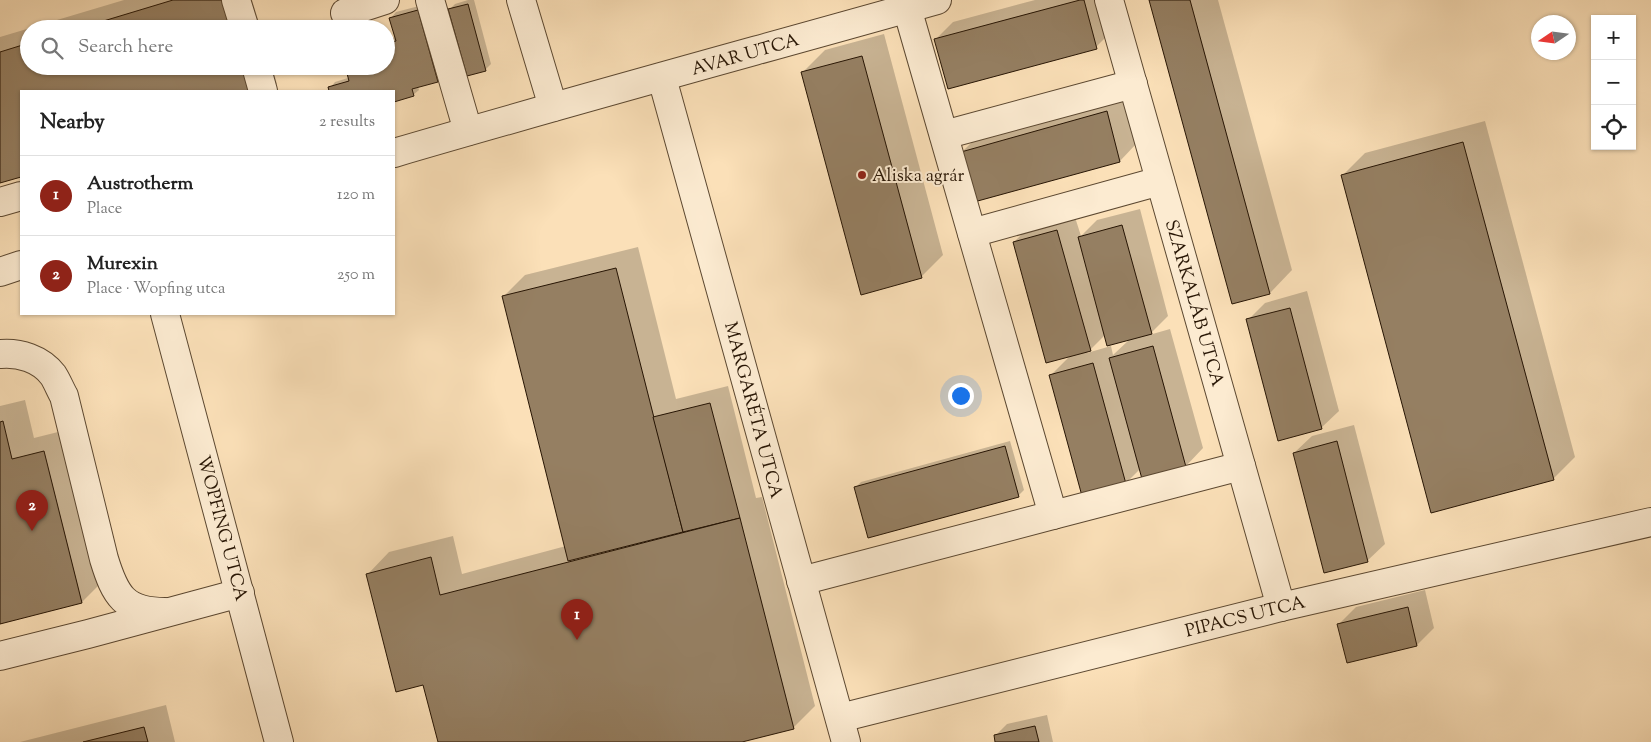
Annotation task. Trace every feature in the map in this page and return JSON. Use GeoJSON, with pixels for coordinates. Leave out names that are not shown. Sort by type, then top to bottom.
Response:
{"type":"FeatureCollection","features":[{"type":"Feature","properties":{"kind":"street"},"geometry":{"type":"LineString","coordinates":[[236,0],[242,20]]}},
{"type":"Feature","properties":{"kind":"street"},"geometry":{"type":"LineString","coordinates":[[345,12],[385,0]]}},
{"type":"Feature","properties":{"kind":"street"},"geometry":{"type":"LineString","coordinates":[[430,0],[468,131]]}},
{"type":"Feature","properties":{"kind":"street"},"geometry":{"type":"LineString","coordinates":[[521,0],[553,106]]}},
{"type":"Feature","properties":{"kind":"street","name":"AVAR UTCA"},"geometry":{"type":"LineString","coordinates":[[395,153],[553,106],[662,78],[863,10],[907,8],[937,0]]}},
{"type":"Feature","properties":{"kind":"street","name":"SZARKALÁB UTCA"},"geometry":{"type":"LineString","coordinates":[[1109,0],[1281,607]]}},
{"type":"Feature","properties":{"kind":"street"},"geometry":{"type":"LineString","coordinates":[[907,8],[1053,515]]}},
{"type":"Feature","properties":{"kind":"street"},"geometry":{"type":"LineString","coordinates":[[259,75],[263,90]]}},
{"type":"Feature","properties":{"kind":"street","name":"MARGARÉTA UTCA"},"geometry":{"type":"LineString","coordinates":[[662,78],[843,730]]}},
{"type":"Feature","properties":{"kind":"street"},"geometry":{"type":"LineString","coordinates":[[944,135],[1133,84]]}},
{"type":"Feature","properties":{"kind":"street"},"geometry":{"type":"LineString","coordinates":[[972,233],[1160,181]]}},
{"type":"Feature","properties":{"kind":"street"},"geometry":{"type":"LineString","coordinates":[[0,202],[20,196]]}},
{"type":"Feature","properties":{"kind":"street"},"geometry":{"type":"LineString","coordinates":[[0,272],[20,265]]}},
{"type":"Feature","properties":{"kind":"street","name":"WOPFING UTCA"},"geometry":{"type":"LineString","coordinates":[[165,315],[280,742]]}},
{"type":"Feature","properties":{"kind":"street"},"geometry":{"type":"LineString","coordinates":[[0,354],[9,353],[26,356],[41,364],[53,374],[64,396],[112,583],[122,598],[133,607],[148,612],[165,612]]}},
{"type":"Feature","properties":{"kind":"street"},"geometry":{"type":"LineString","coordinates":[[801,581],[1241,466]]}},
{"type":"Feature","properties":{"kind":"street","name":"PIPACS UTCA"},"geometry":{"type":"LineString","coordinates":[[843,730],[1281,607],[1651,522]]}},
{"type":"Feature","properties":{"kind":"street"},"geometry":{"type":"LineString","coordinates":[[0,656],[240,593]]}},
{"type":"Feature","properties":{"kind":"building"},"geometry":{"type":"Polygon","coordinates":[[[173,0],[224,0],[230,20],[107,20],[173,0]]]}},
{"type":"Feature","properties":{"kind":"building"},"geometry":{"type":"Polygon","coordinates":[[[1084,0],[1097,49],[948,89],[934,39],[1084,0]]]}},
{"type":"Feature","properties":{"kind":"building"},"geometry":{"type":"Polygon","coordinates":[[[1149,0],[1190,0],[1270,294],[1232,304],[1149,0]]]}},
{"type":"Feature","properties":{"kind":"building"},"geometry":{"type":"Polygon","coordinates":[[[468,4],[486,71],[467,76],[448,9],[468,4]]]}},
{"type":"Feature","properties":{"kind":"building"},"geometry":{"type":"Polygon","coordinates":[[[418,10],[438,82],[412,89],[414,96],[395,102],[395,90],[329,90],[328,87],[349,81],[347,75],[395,75],[395,20],[390,20],[389,18],[418,10]]]}},
{"type":"Feature","properties":{"kind":"building"},"geometry":{"type":"Polygon","coordinates":[[[20,46],[20,75],[246,75],[251,90],[20,90],[20,177],[0,183],[0,52],[20,46]]]}},
{"type":"Feature","properties":{"kind":"building","name":"Aliska agrár"},"geometry":{"type":"Polygon","coordinates":[[[862,56],[922,278],[861,295],[801,72],[862,56]]]}},
{"type":"Feature","properties":{"kind":"building"},"geometry":{"type":"Polygon","coordinates":[[[1107,111],[1120,162],[974,202],[961,152],[1107,111]]]}},
{"type":"Feature","properties":{"kind":"building"},"geometry":{"type":"Polygon","coordinates":[[[1463,142],[1554,480],[1431,513],[1341,175],[1463,142]]]}},
{"type":"Feature","properties":{"kind":"building"},"geometry":{"type":"Polygon","coordinates":[[[1122,225],[1152,334],[1107,346],[1078,237],[1122,225]]]}},
{"type":"Feature","properties":{"kind":"building"},"geometry":{"type":"Polygon","coordinates":[[[1057,230],[1091,351],[1046,363],[1013,242],[1057,230]]]}},
{"type":"Feature","properties":{"kind":"building"},"geometry":{"type":"Polygon","coordinates":[[[616,268],[683,532],[568,561],[502,296],[616,268]]]}},
{"type":"Feature","properties":{"kind":"building"},"geometry":{"type":"Polygon","coordinates":[[[1290,308],[1322,429],[1278,441],[1246,319],[1290,308]]]}},
{"type":"Feature","properties":{"kind":"building"},"geometry":{"type":"Polygon","coordinates":[[[1153,346],[1186,467],[1142,479],[1109,358],[1153,346]]]}},
{"type":"Feature","properties":{"kind":"building"},"geometry":{"type":"Polygon","coordinates":[[[1093,363],[1126,484],[1082,496],[1049,375],[1093,363]]]}},
{"type":"Feature","properties":{"kind":"building"},"geometry":{"type":"Polygon","coordinates":[[[710,403],[740,518],[683,532],[653,417],[710,403]]]}},
{"type":"Feature","properties":{"kind":"building"},"geometry":{"type":"Polygon","coordinates":[[[3,421],[12,459],[44,451],[82,603],[0,624],[0,422],[3,421]]]}},
{"type":"Feature","properties":{"kind":"building"},"geometry":{"type":"Polygon","coordinates":[[[1337,441],[1368,562],[1324,573],[1293,453],[1337,441]]]}},
{"type":"Feature","properties":{"kind":"building"},"geometry":{"type":"Polygon","coordinates":[[[1005,446],[1019,497],[868,538],[854,487],[1005,446]]]}},
{"type":"Feature","properties":{"kind":"building"},"geometry":{"type":"Polygon","coordinates":[[[740,518],[794,729],[742,742],[438,742],[423,685],[396,692],[366,574],[431,557],[440,595],[740,518]]]}},
{"type":"Feature","properties":{"kind":"building"},"geometry":{"type":"Polygon","coordinates":[[[1408,607],[1417,646],[1347,663],[1337,624],[1408,607]]]}},
{"type":"Feature","properties":{"kind":"building"},"geometry":{"type":"Polygon","coordinates":[[[1035,726],[1039,742],[995,742],[994,735],[1035,726]]]}},
{"type":"Feature","properties":{"kind":"building"},"geometry":{"type":"Polygon","coordinates":[[[144,727],[148,742],[83,742],[144,727]]]}},
{"type":"Feature","properties":{"kind":"place","name":"Aliska agrár"},"geometry":{"type":"Point","coordinates":[862,175]}},
{"type":"Feature","properties":{"kind":"place","name":"Murexin"},"geometry":{"type":"Point","coordinates":[32,531]}},
{"type":"Feature","properties":{"kind":"place","name":"Austrotherm"},"geometry":{"type":"Point","coordinates":[577,640]}}]}
